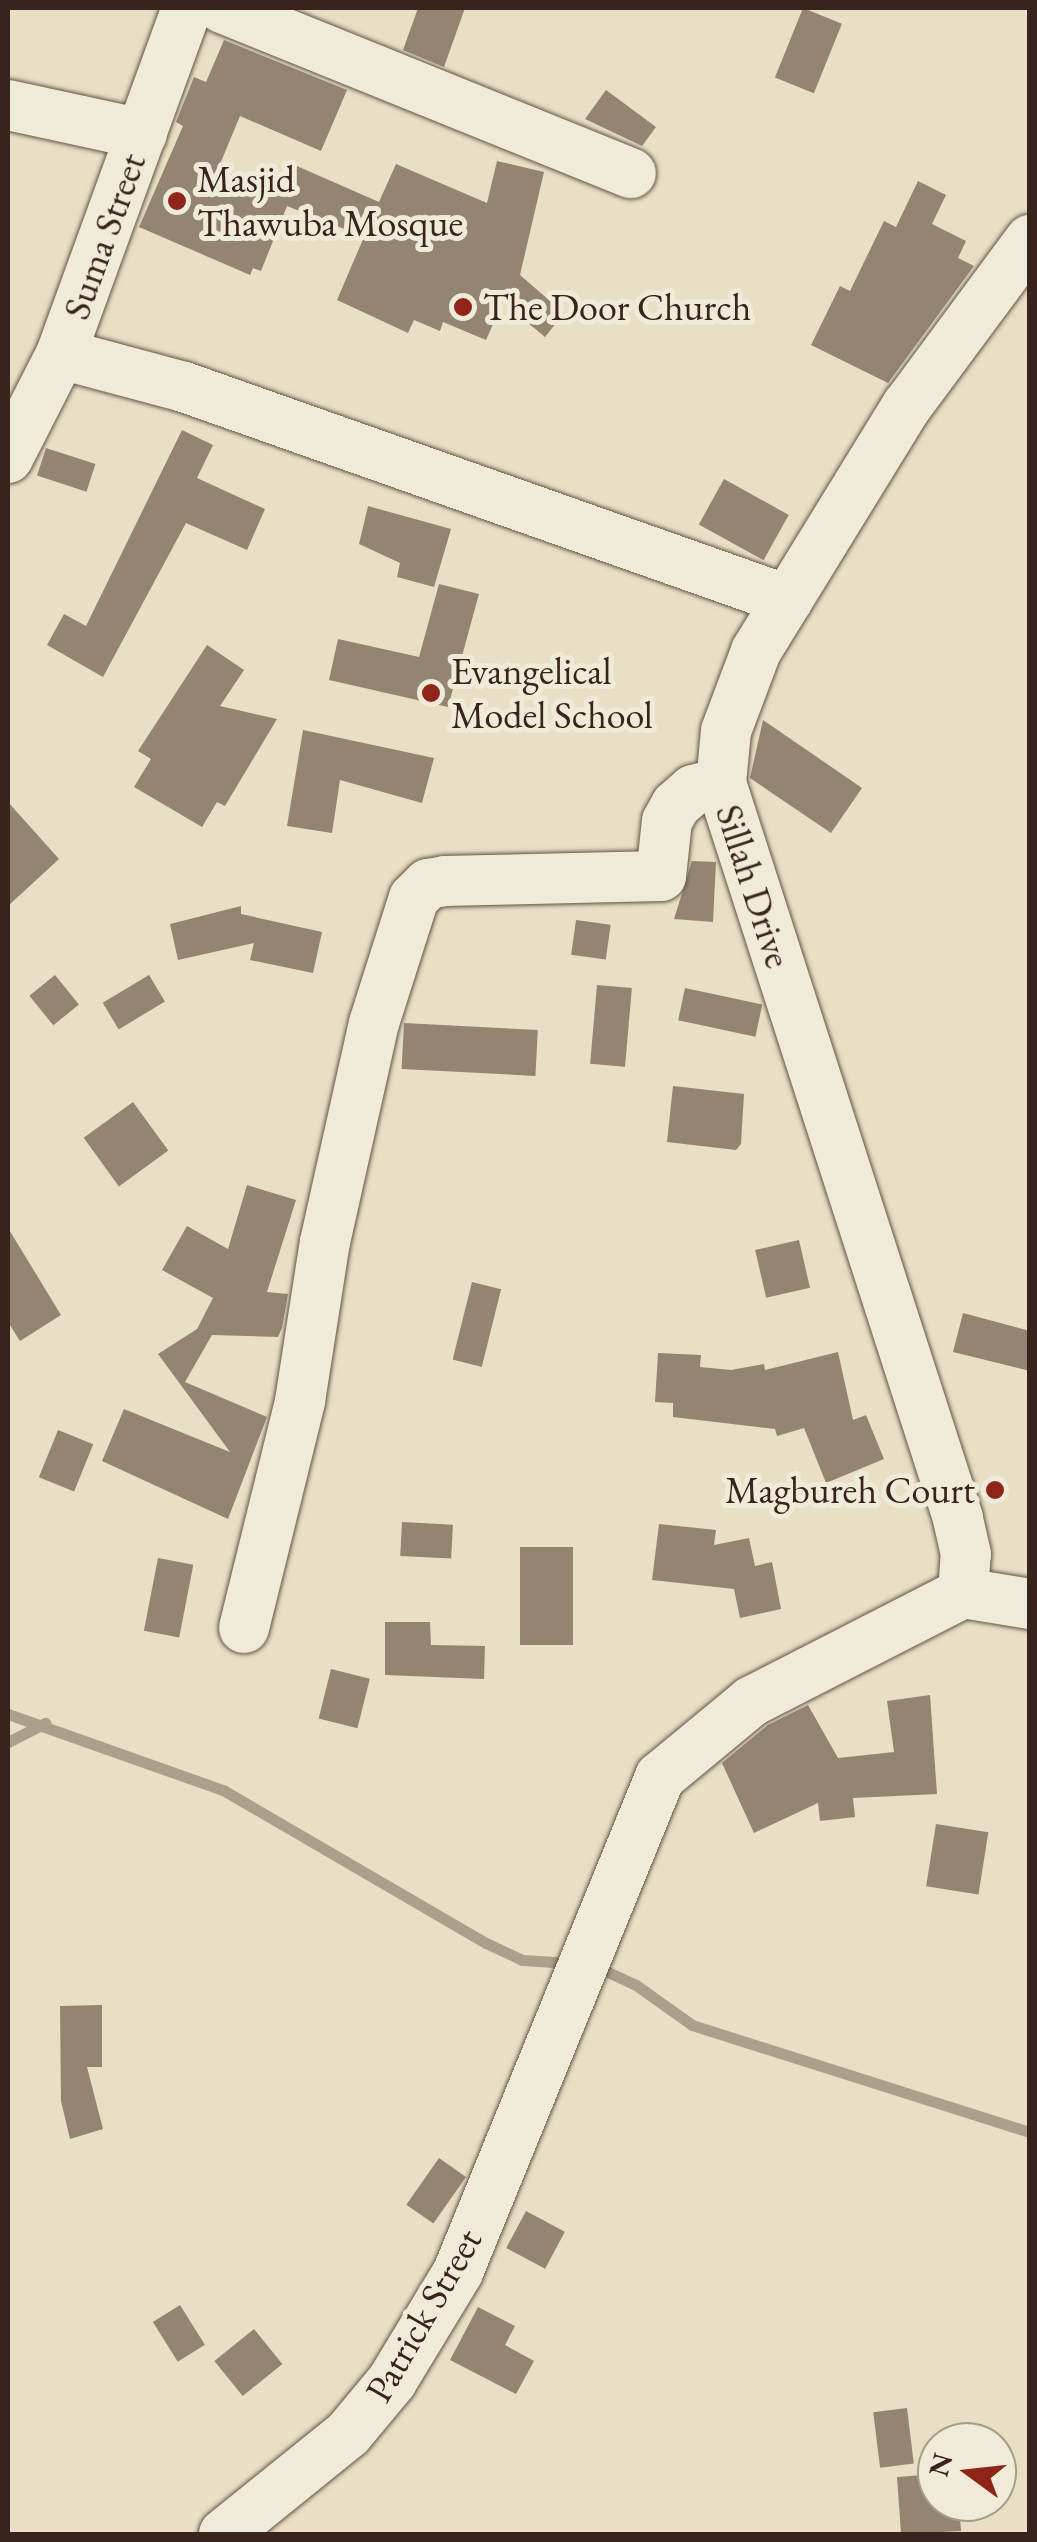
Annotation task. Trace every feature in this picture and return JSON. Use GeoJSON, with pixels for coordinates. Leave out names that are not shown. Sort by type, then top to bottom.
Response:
{"type":"FeatureCollection","features":[{"type":"Feature","properties":{"kind":"street","name":"Suma Street"},"geometry":{"type":"LineString","coordinates":[[8,458],[62,354],[187,8]]}},
{"type":"Feature","properties":{"kind":"street"},"geometry":{"type":"LineString","coordinates":[[222,8],[631,173]]}},
{"type":"Feature","properties":{"kind":"street"},"geometry":{"type":"LineString","coordinates":[[8,106],[142,134]]}},
{"type":"Feature","properties":{"kind":"street","name":"Sillah Drive"},"geometry":{"type":"LineString","coordinates":[[964,1593],[966,1554],[958,1518],[720,782],[726,731],[756,651],[907,406],[1030,240]]}},
{"type":"Feature","properties":{"kind":"street"},"geometry":{"type":"LineString","coordinates":[[62,354],[184,387],[787,600]]}},
{"type":"Feature","properties":{"kind":"street"},"geometry":{"type":"LineString","coordinates":[[244,1628],[300,1401],[326,1242],[374,1022],[414,898],[428,884],[446,881],[661,876],[666,821],[676,805],[693,790],[720,782]]}},
{"type":"Feature","properties":{"kind":"street"},"geometry":{"type":"LineString","coordinates":[[964,1593],[1030,1604]]}},
{"type":"Feature","properties":{"kind":"street","name":"Patrick Street"},"geometry":{"type":"LineString","coordinates":[[224,2534],[348,2434],[392,2381],[458,2272],[574,1989],[636,1822],[660,1777],[683,1753],[752,1700],[964,1593]]}},
{"type":"Feature","properties":{"kind":"building"},"geometry":{"type":"Polygon","coordinates":[[[418,8],[465,8],[444,67],[403,50],[418,8]]]}},
{"type":"Feature","properties":{"kind":"building"},"geometry":{"type":"Polygon","coordinates":[[[803,8],[842,24],[814,93],[775,78],[803,8]]]}},
{"type":"Feature","properties":{"kind":"building"},"geometry":{"type":"Polygon","coordinates":[[[224,40],[347,90],[321,151],[240,116],[218,169],[277,194],[290,163],[379,202],[396,164],[487,203],[497,161],[544,172],[520,275],[564,313],[545,337],[503,302],[486,340],[443,322],[440,331],[414,320],[408,333],[337,300],[364,237],[287,206],[261,271],[253,268],[250,275],[139,227],[183,126],[176,122],[194,77],[206,82],[224,40]]]}},
{"type":"Feature","properties":{"kind":"building"},"geometry":{"type":"Polygon","coordinates":[[[606,90],[656,127],[642,146],[585,119],[606,90]]]}},
{"type":"Feature","properties":{"kind":"building"},"geometry":{"type":"Polygon","coordinates":[[[918,181],[946,195],[932,224],[966,241],[958,258],[974,266],[888,383],[811,345],[840,286],[850,291],[884,221],[896,227],[918,181]]]}},
{"type":"Feature","properties":{"kind":"building"},"geometry":{"type":"Polygon","coordinates":[[[182,430],[213,445],[197,478],[265,509],[247,550],[186,523],[103,677],[47,645],[64,614],[86,626],[182,430]]]}},
{"type":"Feature","properties":{"kind":"building"},"geometry":{"type":"Polygon","coordinates":[[[46,448],[95,464],[86,492],[37,476],[46,448]]]}},
{"type":"Feature","properties":{"kind":"building"},"geometry":{"type":"Polygon","coordinates":[[[724,479],[789,515],[764,560],[699,524],[724,479]]]}},
{"type":"Feature","properties":{"kind":"building"},"geometry":{"type":"Polygon","coordinates":[[[368,506],[451,529],[434,587],[397,577],[400,563],[359,544],[368,506]]]}},
{"type":"Feature","properties":{"kind":"building"},"geometry":{"type":"Polygon","coordinates":[[[439,584],[479,594],[448,707],[329,680],[338,639],[419,657],[439,584]]]}},
{"type":"Feature","properties":{"kind":"building"},"geometry":{"type":"Polygon","coordinates":[[[207,645],[244,670],[220,706],[277,719],[225,806],[217,802],[202,827],[134,787],[151,759],[138,751],[207,645]]]}},
{"type":"Feature","properties":{"kind":"building"},"geometry":{"type":"Polygon","coordinates":[[[763,720],[862,788],[831,833],[750,778],[763,720]]]}},
{"type":"Feature","properties":{"kind":"building"},"geometry":{"type":"Polygon","coordinates":[[[303,730],[434,758],[422,803],[340,780],[332,833],[287,826],[303,730]]]}},
{"type":"Feature","properties":{"kind":"building"},"geometry":{"type":"Polygon","coordinates":[[[8,802],[59,859],[8,906],[8,802]]]}},
{"type":"Feature","properties":{"kind":"building"},"geometry":{"type":"Polygon","coordinates":[[[692,861],[716,862],[713,922],[674,919],[692,861]]]}},
{"type":"Feature","properties":{"kind":"building"},"geometry":{"type":"Polygon","coordinates":[[[241,906],[241,914],[322,932],[313,973],[250,960],[254,943],[178,960],[170,924],[241,906]]]}},
{"type":"Feature","properties":{"kind":"building"},"geometry":{"type":"Polygon","coordinates":[[[576,920],[611,925],[606,960],[571,955],[576,920]]]}},
{"type":"Feature","properties":{"kind":"building"},"geometry":{"type":"Polygon","coordinates":[[[55,975],[79,1005],[53,1025],[29,996],[55,975]]]}},
{"type":"Feature","properties":{"kind":"building"},"geometry":{"type":"Polygon","coordinates":[[[149,975],[165,1002],[119,1029],[103,1003],[149,975]]]}},
{"type":"Feature","properties":{"kind":"building"},"geometry":{"type":"Polygon","coordinates":[[[597,985],[632,988],[625,1067],[590,1064],[597,985]]]}},
{"type":"Feature","properties":{"kind":"building"},"geometry":{"type":"Polygon","coordinates":[[[685,988],[762,1004],[755,1037],[678,1020],[685,988]]]}},
{"type":"Feature","properties":{"kind":"building"},"geometry":{"type":"Polygon","coordinates":[[[404,1023],[538,1030],[535,1076],[402,1069],[404,1023]]]}},
{"type":"Feature","properties":{"kind":"building"},"geometry":{"type":"Polygon","coordinates":[[[673,1086],[744,1094],[741,1144],[736,1150],[667,1142],[673,1086]]]}},
{"type":"Feature","properties":{"kind":"building"},"geometry":{"type":"Polygon","coordinates":[[[133,1102],[168,1151],[119,1186],[84,1138],[133,1102]]]}},
{"type":"Feature","properties":{"kind":"building"},"geometry":{"type":"Polygon","coordinates":[[[247,1185],[296,1200],[267,1292],[288,1294],[282,1328],[278,1337],[212,1335],[185,1382],[267,1417],[228,1519],[102,1461],[124,1409],[230,1452],[158,1354],[197,1329],[213,1298],[162,1270],[187,1226],[228,1249],[247,1185]]]}},
{"type":"Feature","properties":{"kind":"building"},"geometry":{"type":"Polygon","coordinates":[[[8,1228],[61,1315],[20,1341],[8,1322],[8,1228]]]}},
{"type":"Feature","properties":{"kind":"building"},"geometry":{"type":"Polygon","coordinates":[[[799,1240],[810,1288],[766,1298],[755,1250],[799,1240]]]}},
{"type":"Feature","properties":{"kind":"building"},"geometry":{"type":"Polygon","coordinates":[[[472,1282],[501,1289],[482,1367],[453,1360],[472,1282]]]}},
{"type":"Feature","properties":{"kind":"building"},"geometry":{"type":"Polygon","coordinates":[[[963,1313],[1030,1331],[1030,1371],[953,1352],[963,1313]]]}},
{"type":"Feature","properties":{"kind":"building"},"geometry":{"type":"Polygon","coordinates":[[[838,1352],[853,1420],[866,1415],[884,1459],[826,1483],[804,1428],[777,1436],[775,1429],[673,1417],[673,1403],[655,1402],[658,1353],[701,1355],[700,1367],[731,1370],[764,1364],[765,1370],[838,1352]]]}},
{"type":"Feature","properties":{"kind":"building"},"geometry":{"type":"Polygon","coordinates":[[[58,1430],[93,1444],[74,1492],[39,1477],[58,1430]]]}},
{"type":"Feature","properties":{"kind":"building"},"geometry":{"type":"Polygon","coordinates":[[[402,1522],[453,1525],[451,1559],[400,1556],[402,1522]]]}},
{"type":"Feature","properties":{"kind":"building"},"geometry":{"type":"Polygon","coordinates":[[[659,1524],[716,1530],[714,1545],[749,1538],[755,1566],[772,1562],[781,1609],[740,1618],[734,1589],[652,1580],[659,1524]]]}},
{"type":"Feature","properties":{"kind":"building"},"geometry":{"type":"Polygon","coordinates":[[[520,1547],[573,1547],[573,1645],[520,1645],[520,1547]]]}},
{"type":"Feature","properties":{"kind":"building"},"geometry":{"type":"Polygon","coordinates":[[[158,1558],[193,1565],[179,1638],[144,1631],[158,1558]]]}},
{"type":"Feature","properties":{"kind":"building"},"geometry":{"type":"Polygon","coordinates":[[[385,1622],[430,1622],[431,1645],[485,1646],[484,1679],[385,1675],[385,1622]]]}},
{"type":"Feature","properties":{"kind":"building"},"geometry":{"type":"Polygon","coordinates":[[[331,1669],[370,1679],[357,1728],[319,1718],[331,1669]]]}},
{"type":"Feature","properties":{"kind":"building"},"geometry":{"type":"Polygon","coordinates":[[[930,1695],[937,1794],[853,1798],[855,1817],[820,1821],[818,1803],[754,1833],[722,1763],[768,1725],[808,1705],[838,1758],[894,1752],[887,1701],[930,1695]]]}},
{"type":"Feature","properties":{"kind":"building"},"geometry":{"type":"Polygon","coordinates":[[[936,1824],[988,1832],[978,1895],[926,1886],[936,1824]]]}},
{"type":"Feature","properties":{"kind":"building"},"geometry":{"type":"Polygon","coordinates":[[[102,2005],[102,2067],[87,2067],[103,2129],[70,2139],[61,2101],[60,2006],[102,2005]]]}},
{"type":"Feature","properties":{"kind":"building"},"geometry":{"type":"Polygon","coordinates":[[[439,2158],[466,2177],[433,2224],[406,2205],[439,2158]]]}},
{"type":"Feature","properties":{"kind":"building"},"geometry":{"type":"Polygon","coordinates":[[[526,2211],[565,2232],[545,2269],[506,2248],[526,2211]]]}},
{"type":"Feature","properties":{"kind":"building"},"geometry":{"type":"Polygon","coordinates":[[[180,2305],[205,2345],[178,2362],[153,2322],[180,2305]]]}},
{"type":"Feature","properties":{"kind":"building"},"geometry":{"type":"Polygon","coordinates":[[[478,2307],[515,2326],[505,2345],[534,2361],[516,2394],[450,2360],[478,2307]]]}},
{"type":"Feature","properties":{"kind":"building"},"geometry":{"type":"Polygon","coordinates":[[[254,2329],[282,2364],[243,2396],[214,2361],[254,2329]]]}},
{"type":"Feature","properties":{"kind":"building"},"geometry":{"type":"Polygon","coordinates":[[[907,2408],[914,2464],[880,2468],[873,2412],[907,2408]]]}},
{"type":"Feature","properties":{"kind":"building"},"geometry":{"type":"Polygon","coordinates":[[[917,2476],[917,2522],[960,2522],[961,2531],[901,2534],[897,2477],[917,2476]]]}},
{"type":"Feature","properties":{"kind":"waterway"},"geometry":{"type":"LineString","coordinates":[[8,1714],[223,1790],[486,1943],[522,1960],[569,1963]]}},
{"type":"Feature","properties":{"kind":"waterway"},"geometry":{"type":"LineString","coordinates":[[8,1742],[45,1723]]}},
{"type":"Feature","properties":{"kind":"waterway"},"geometry":{"type":"LineString","coordinates":[[597,1967],[636,1985],[692,2025],[1030,2132]]}},
{"type":"Feature","properties":{"kind":"place","name":"Masjid Thawuba Mosque"},"geometry":{"type":"Point","coordinates":[177,201]}},
{"type":"Feature","properties":{"kind":"place","name":"The Door Church"},"geometry":{"type":"Point","coordinates":[463,307]}},
{"type":"Feature","properties":{"kind":"place","name":"Evangelical Model School"},"geometry":{"type":"Point","coordinates":[431,693]}},
{"type":"Feature","properties":{"kind":"place","name":"Magbureh Court"},"geometry":{"type":"Point","coordinates":[995,1490]}}]}
